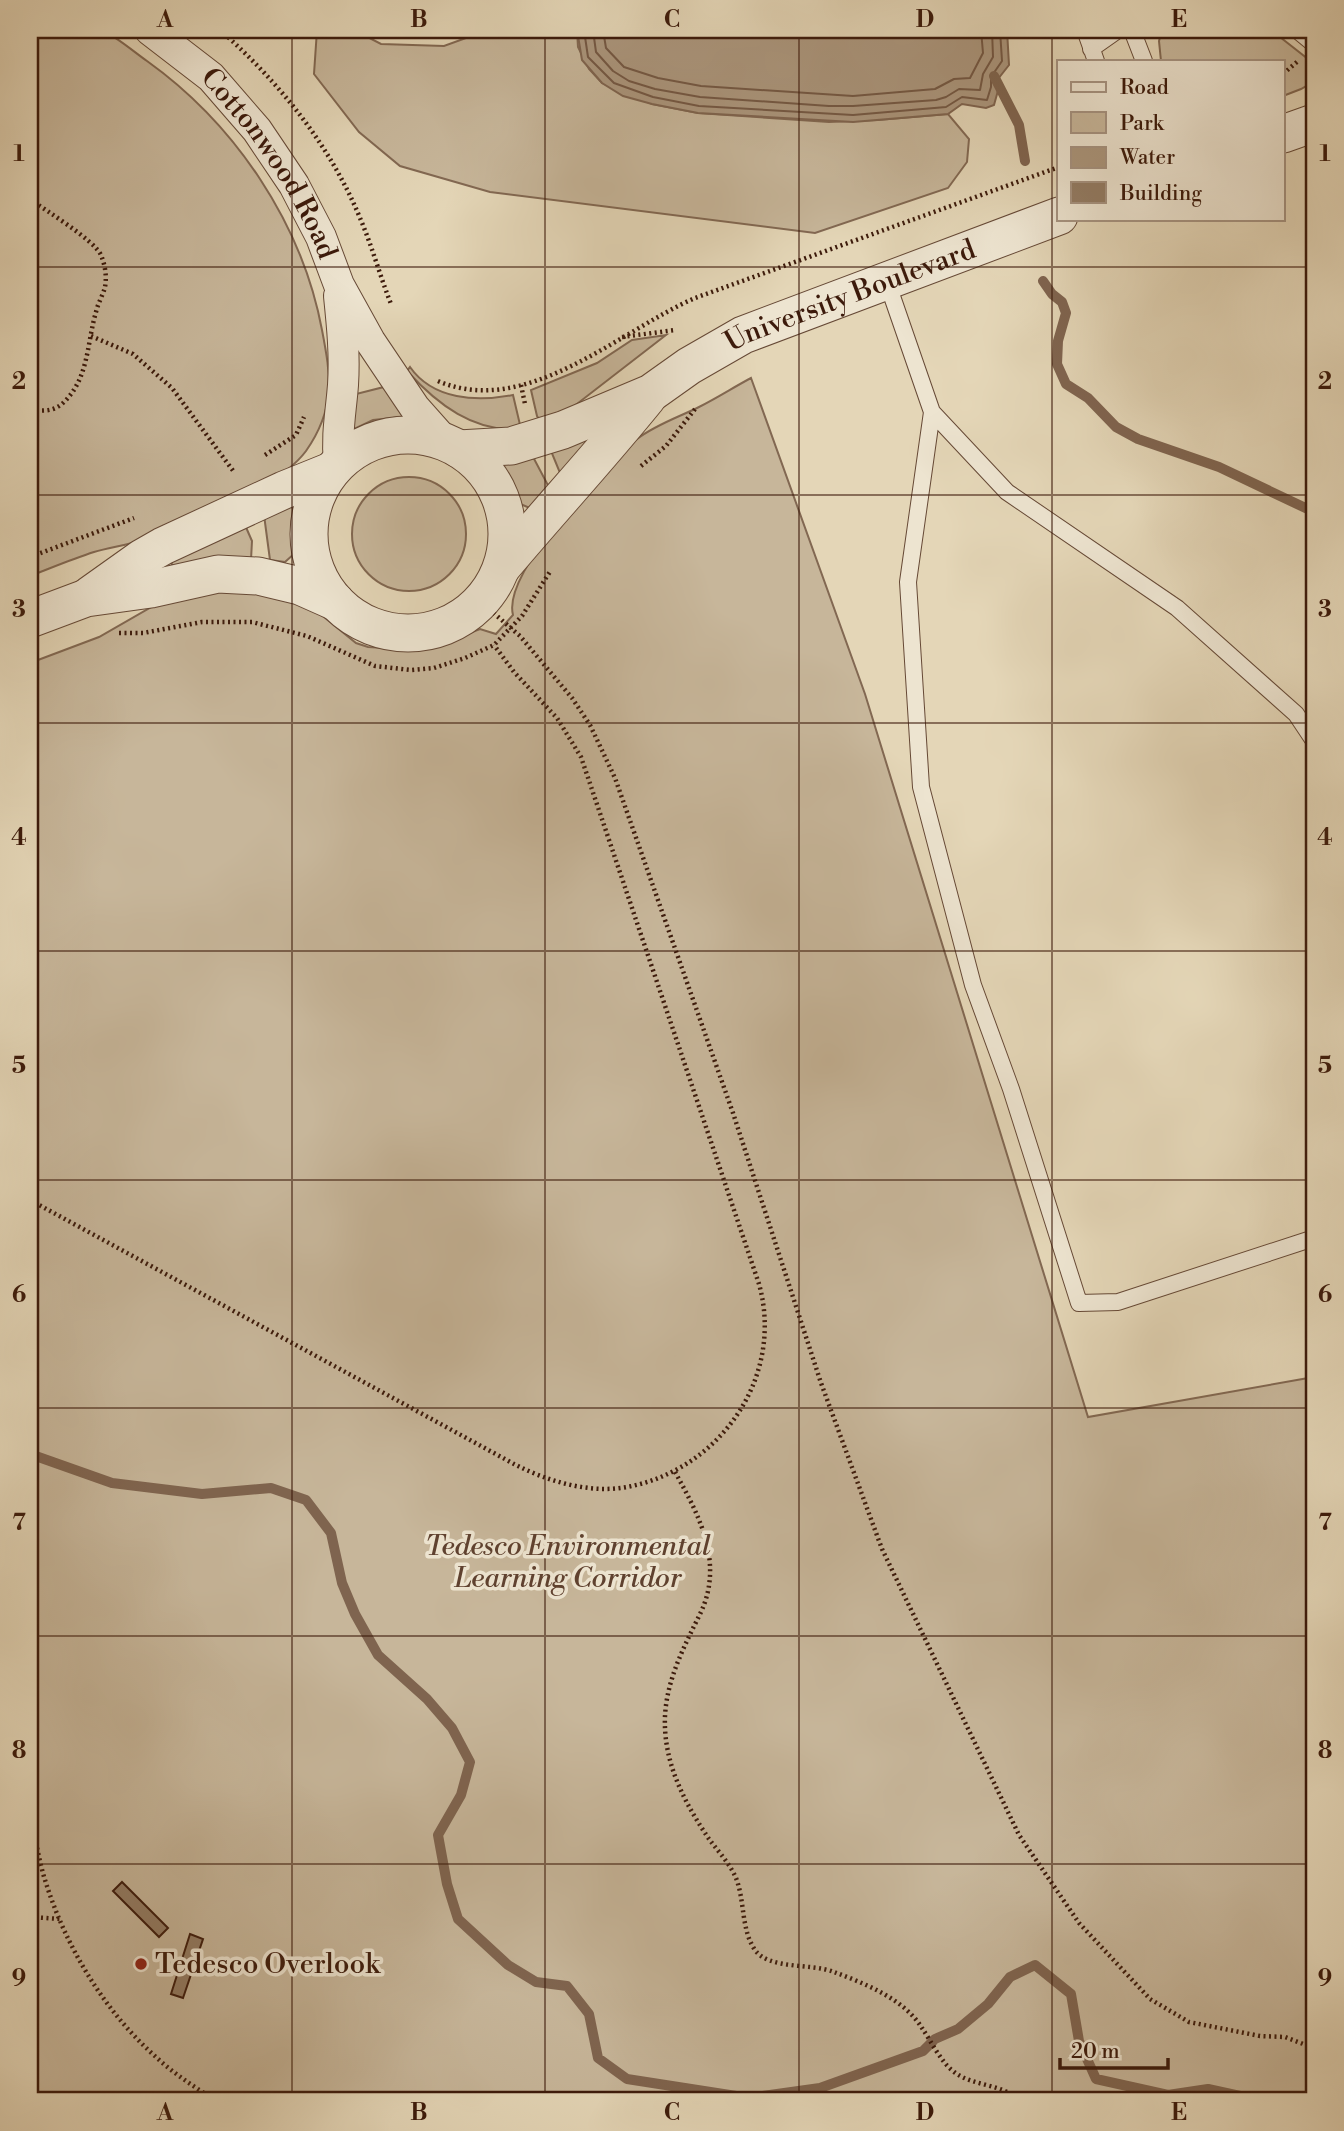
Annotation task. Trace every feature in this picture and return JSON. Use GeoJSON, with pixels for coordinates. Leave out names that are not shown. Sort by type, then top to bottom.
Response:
{"type":"FeatureCollection","features":[{"type":"Feature","properties":{"kind":"street","name":"Cottonwood Road"},"geometry":{"type":"LineString","coordinates":[[150,30],[211,77],[257,130],[295,185],[339,285],[389,371],[415,408],[453,446]]}},
{"type":"Feature","properties":{"kind":"street"},"geometry":{"type":"LineString","coordinates":[[1284,134],[1314,123]]}},
{"type":"Feature","properties":{"kind":"street","name":"University Boulevard"},"geometry":{"type":"LineString","coordinates":[[453,446],[511,446],[535,440],[651,393],[689,366],[743,335],[1057,217]]}},
{"type":"Feature","properties":{"kind":"street","name":"Cottonwood Road"},"geometry":{"type":"LineString","coordinates":[[335,467],[343,384],[339,285]]}},
{"type":"Feature","properties":{"kind":"street","name":"University Boulevard"},"geometry":{"type":"LineString","coordinates":[[502,567],[651,393]]}},
{"type":"Feature","properties":{"kind":"street"},"geometry":{"type":"LineString","coordinates":[[86,598],[163,546],[335,467],[360,447],[387,436],[416,435],[453,446],[476,462],[489,478],[503,505],[507,535],[502,567],[492,588],[467,614],[440,628],[411,633],[389,632],[352,617],[320,581],[312,559],[309,538],[310,518],[318,492],[335,467]]}},
{"type":"Feature","properties":{"kind":"street"},"geometry":{"type":"LineString","coordinates":[[30,619],[86,598],[151,589],[218,574],[258,576],[300,586],[336,602]]}},
{"type":"Feature","properties":{"kind":"lane"},"geometry":{"type":"LineString","coordinates":[[1085,30],[1094,55],[1118,30]]}},
{"type":"Feature","properties":{"kind":"lane"},"geometry":{"type":"LineString","coordinates":[[1132,30],[1144,60]]}},
{"type":"Feature","properties":{"kind":"lane"},"geometry":{"type":"LineString","coordinates":[[1297,30],[1309,50]]}},
{"type":"Feature","properties":{"kind":"lane"},"geometry":{"type":"LineString","coordinates":[[886,279],[932,412],[1007,492],[1177,608],[1296,714],[1314,741]]}},
{"type":"Feature","properties":{"kind":"lane"},"geometry":{"type":"LineString","coordinates":[[932,412],[908,582],[920,787],[973,985],[1011,1089],[1079,1303],[1118,1302],[1314,1238]]}},
{"type":"Feature","properties":{"kind":"path"},"geometry":{"type":"LineString","coordinates":[[1284,73],[1309,50]]}},
{"type":"Feature","properties":{"kind":"path"},"geometry":{"type":"LineString","coordinates":[[436,380],[468,390],[497,390],[521,385],[608,348],[665,312],[695,298],[1057,168]]}},
{"type":"Feature","properties":{"kind":"path"},"geometry":{"type":"LineString","coordinates":[[30,199],[89,241],[100,252],[106,268],[105,286],[86,361],[76,386],[64,403],[49,412],[30,410]]}},
{"type":"Feature","properties":{"kind":"path"},"geometry":{"type":"LineString","coordinates":[[91,336],[133,354],[172,388],[234,472],[246,466]]}},
{"type":"Feature","properties":{"kind":"path"},"geometry":{"type":"LineString","coordinates":[[255,461],[296,435],[307,410]]}},
{"type":"Feature","properties":{"kind":"path"},"geometry":{"type":"LineString","coordinates":[[30,558],[143,514]]}},
{"type":"Feature","properties":{"kind":"path"},"geometry":{"type":"LineString","coordinates":[[252,622],[307,636],[361,660],[399,670],[445,665],[494,645],[513,628],[556,564]]}},
{"type":"Feature","properties":{"kind":"path"},"geometry":{"type":"LineString","coordinates":[[481,601],[513,628],[572,698],[590,725],[615,778],[733,1113],[821,1383],[882,1549],[1018,1835],[1079,1923],[1150,1999],[1189,2022],[1260,2036],[1285,2037],[1314,2048]]}},
{"type":"Feature","properties":{"kind":"path"},"geometry":{"type":"LineString","coordinates":[[30,1200],[536,1475],[576,1486],[625,1488],[675,1472],[702,1454],[724,1433],[739,1415],[759,1368],[765,1329],[761,1292],[581,757],[556,718],[514,672],[494,645]]}},
{"type":"Feature","properties":{"kind":"path"},"geometry":{"type":"LineString","coordinates":[[675,1472],[699,1517],[709,1550],[710,1567],[706,1598],[670,1685],[666,1710],[666,1741],[671,1766],[683,1797],[736,1880],[752,1945],[762,1957],[774,1962],[824,1968],[895,2000],[922,2027],[953,2071],[979,2084],[1004,2090],[1020,2101]]}},
{"type":"Feature","properties":{"kind":"path"},"geometry":{"type":"LineString","coordinates":[[30,1810],[45,1879],[60,1919],[88,1974],[119,2018],[153,2056],[216,2101]]}},
{"type":"Feature","properties":{"kind":"path"},"geometry":{"type":"LineString","coordinates":[[30,1917],[60,1919]]}},
{"type":"Feature","properties":{"kind":"green space"},"geometry":{"type":"Polygon","coordinates":[[[83,28],[110,35],[179,86],[236,146],[281,214],[299,252],[322,330],[328,363],[329,392],[322,421],[306,451],[293,465],[255,491],[185,524],[139,541],[100,550],[30,576],[30,30],[83,28]]]}},
{"type":"Feature","properties":{"kind":"green space"},"geometry":{"type":"Polygon","coordinates":[[[317,30],[354,30],[381,44],[444,46],[488,30],[577,30],[578,47],[589,69],[602,83],[652,104],[698,113],[829,122],[948,114],[969,139],[967,162],[948,188],[815,233],[490,192],[400,166],[359,132],[314,74],[317,30]]]}},
{"type":"Feature","properties":{"kind":"green space"},"geometry":{"type":"Polygon","coordinates":[[[1162,30],[1271,30],[1313,63],[1313,82],[1284,96],[1284,60],[1161,60],[1159,41],[1162,30]]]}},
{"type":"Feature","properties":{"kind":"green space"},"geometry":{"type":"Polygon","coordinates":[[[666,335],[573,407],[541,422],[537,416],[531,390],[597,363],[632,340],[666,335]]]}},
{"type":"Feature","properties":{"kind":"green space"},"geometry":{"type":"Polygon","coordinates":[[[410,367],[431,386],[457,396],[485,398],[513,395],[521,429],[488,426],[458,414],[431,395],[407,371],[410,367]]]}},
{"type":"Feature","properties":{"kind":"green space","name":"Tedesco Environmental Learning Corridor"},"geometry":{"type":"Polygon","coordinates":[[[751,378],[865,694],[1088,1417],[1314,1377],[1314,2101],[30,2101],[30,663],[99,637],[155,605],[229,589],[294,599],[324,617],[356,643],[368,647],[404,649],[439,645],[480,629],[496,634],[513,615],[514,596],[523,574],[539,548],[558,521],[602,472],[644,434],[706,404],[751,378]]]}},
{"type":"Feature","properties":{"kind":"green space"},"geometry":{"type":"Polygon","coordinates":[[[384,387],[404,413],[402,417],[373,420],[350,431],[356,394],[384,387]]]}},
{"type":"Feature","properties":{"kind":"green space"},"geometry":{"type":"Polygon","coordinates":[[[590,432],[599,442],[560,473],[551,451],[590,432]]]}},
{"type":"Feature","properties":{"kind":"green space"},"geometry":{"type":"Polygon","coordinates":[[[532,455],[550,489],[532,509],[518,503],[501,466],[504,458],[532,455]]]}},
{"type":"Feature","properties":{"kind":"green space"},"geometry":{"type":"Polygon","coordinates":[[[409,477],[431,481],[450,493],[462,512],[466,534],[462,556],[450,575],[431,587],[409,591],[387,587],[368,575],[356,556],[352,534],[356,512],[368,493],[387,481],[409,477]]]}},
{"type":"Feature","properties":{"kind":"green space"},"geometry":{"type":"Polygon","coordinates":[[[288,502],[294,510],[295,553],[285,562],[270,560],[264,515],[288,502]]]}},
{"type":"Feature","properties":{"kind":"green space"},"geometry":{"type":"Polygon","coordinates":[[[245,525],[252,541],[251,560],[175,573],[169,556],[245,525]]]}},
{"type":"Feature","properties":{"kind":"water"},"geometry":{"type":"Polygon","coordinates":[[[577,30],[1007,30],[1009,65],[998,79],[999,87],[994,105],[986,108],[962,104],[948,114],[853,122],[698,113],[623,96],[602,83],[582,60],[577,30]]]}},
{"type":"Feature","properties":{"kind":"building"},"geometry":{"type":"Polygon","coordinates":[[[1314,326],[1314,343],[1307,332],[1314,326]]]}},
{"type":"Feature","properties":{"kind":"building"},"geometry":{"type":"Polygon","coordinates":[[[122,1882],[168,1928],[159,1937],[113,1891],[122,1882]]]}},
{"type":"Feature","properties":{"kind":"building"},"geometry":{"type":"Polygon","coordinates":[[[190,1934],[203,1939],[183,1998],[171,1994],[190,1934]]]}},
{"type":"Feature","properties":{"kind":"waterway"},"geometry":{"type":"LineString","coordinates":[[994,76],[1019,125],[1025,161]]}},
{"type":"Feature","properties":{"kind":"waterway"},"geometry":{"type":"LineString","coordinates":[[1043,281],[1062,302],[1066,313],[1058,341],[1057,364],[1066,384],[1088,398],[1116,427],[1138,439],[1219,467],[1314,512]]}},
{"type":"Feature","properties":{"kind":"waterway"},"geometry":{"type":"LineString","coordinates":[[30,1454],[112,1483],[202,1494],[271,1488],[306,1500],[331,1533],[342,1583],[355,1614],[378,1655],[427,1699],[452,1728],[470,1762],[461,1795],[438,1835],[447,1884],[458,1919],[508,1965],[536,1982],[567,1986],[589,2014],[598,2058],[627,2079],[749,2098],[820,2088],[923,2051],[935,2039],[958,2029],[988,2004],[1010,1977],[1035,1965],[1071,1994],[1079,2041],[1096,2079],[1168,2095],[1208,2089],[1263,2101]]}},
{"type":"Feature","properties":{"kind":"place","name":"Tedesco Overlook"},"geometry":{"type":"Point","coordinates":[141,1964]}}]}
